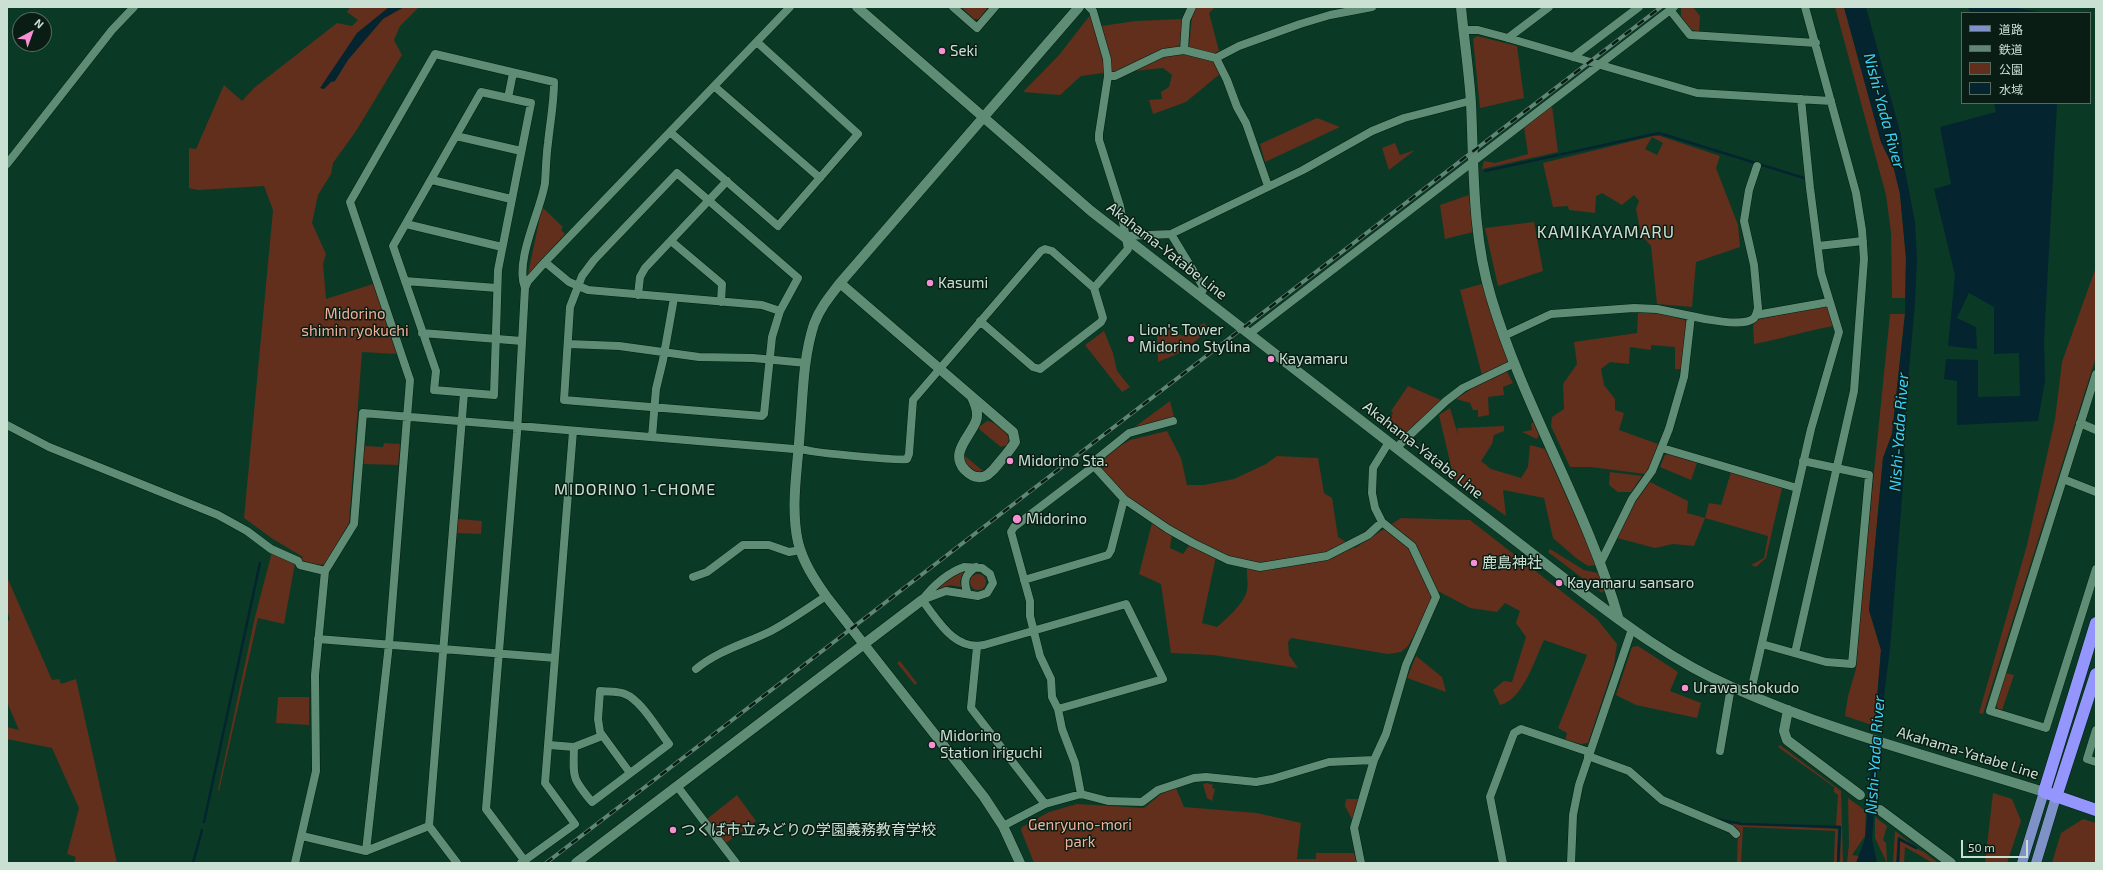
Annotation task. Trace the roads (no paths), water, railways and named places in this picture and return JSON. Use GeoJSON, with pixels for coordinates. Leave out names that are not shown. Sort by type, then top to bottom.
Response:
{"type":"FeatureCollection","features":[{"type":"Feature","properties":{"kind":"highway"},"geometry":{"type":"LineString","coordinates":[[2096,623],[2044,792],[2096,810]]}},
{"type":"Feature","properties":{"kind":"highway"},"geometry":{"type":"LineString","coordinates":[[2056,797],[2096,674]]}},
{"type":"Feature","properties":{"kind":"main road"},"geometry":{"type":"LineString","coordinates":[[2022,863],[2044,792]]}},
{"type":"Feature","properties":{"kind":"main road"},"geometry":{"type":"LineString","coordinates":[[2036,863],[2056,797]]}},
{"type":"Feature","properties":{"kind":"street"},"geometry":{"type":"LineString","coordinates":[[7,164],[112,30],[134,7]]}},
{"type":"Feature","properties":{"kind":"street"},"geometry":{"type":"LineString","coordinates":[[573,431],[545,783],[575,824],[522,862],[486,810],[517,426],[525,288],[528,281],[545,262],[790,7]]}},
{"type":"Feature","properties":{"kind":"street","name":"Akahama-Yatabe Line"},"geometry":{"type":"LineString","coordinates":[[857,7],[983,118],[1199,295],[1632,629],[1676,658],[1731,687],[1750,695],[1788,710],[1850,731],[2044,792]]}},
{"type":"Feature","properties":{"kind":"street"},"geometry":{"type":"LineString","coordinates":[[953,7],[977,28],[995,7]]}},
{"type":"Feature","properties":{"kind":"street"},"geometry":{"type":"LineString","coordinates":[[1020,863],[1003,826],[968,775],[864,645],[826,596],[808,569],[801,550],[795,515],[799,450],[806,363],[815,322],[826,301],[1079,7]]}},
{"type":"Feature","properties":{"kind":"street"},"geometry":{"type":"LineString","coordinates":[[1089,7],[1093,11],[1107,59],[1108,76],[1098,134],[1103,157],[1115,188],[1128,238],[1128,249],[1094,288]]}},
{"type":"Feature","properties":{"kind":"street"},"geometry":{"type":"LineString","coordinates":[[1184,50],[1186,20],[1192,7]]}},
{"type":"Feature","properties":{"kind":"street"},"geometry":{"type":"LineString","coordinates":[[1108,76],[1114,76],[1163,52],[1184,50],[1216,58],[1239,46],[1300,24],[1330,15],[1372,7]]}},
{"type":"Feature","properties":{"kind":"street"},"geometry":{"type":"LineString","coordinates":[[1461,7],[1470,101],[1474,206],[1481,251],[1491,297],[1515,363],[1601,562],[1619,620]]}},
{"type":"Feature","properties":{"kind":"street"},"geometry":{"type":"LineString","coordinates":[[1508,38],[1549,7]]}},
{"type":"Feature","properties":{"kind":"street"},"geometry":{"type":"LineString","coordinates":[[1795,653],[1854,391],[1863,287],[1863,241],[1856,193],[1805,7]]}},
{"type":"Feature","properties":{"kind":"street"},"geometry":{"type":"LineString","coordinates":[[1573,57],[1634,8]]}},
{"type":"Feature","properties":{"kind":"street"},"geometry":{"type":"LineString","coordinates":[[1249,334],[1672,9],[1690,35],[1816,43]]}},
{"type":"Feature","properties":{"kind":"street"},"geometry":{"type":"LineString","coordinates":[[1464,30],[1478,30],[1697,92],[1831,101]]}},
{"type":"Feature","properties":{"kind":"street"},"geometry":{"type":"LineString","coordinates":[[670,132],[778,226],[858,134],[757,42]]}},
{"type":"Feature","properties":{"kind":"street"},"geometry":{"type":"LineString","coordinates":[[366,851],[389,644],[410,380],[350,202],[435,54],[554,82],[554,107],[547,145],[544,185],[527,243],[522,279],[525,288]]}},
{"type":"Feature","properties":{"kind":"street"},"geometry":{"type":"LineString","coordinates":[[1216,58],[1227,80],[1237,107],[1246,123],[1268,186]]}},
{"type":"Feature","properties":{"kind":"street"},"geometry":{"type":"LineString","coordinates":[[508,98],[513,73]]}},
{"type":"Feature","properties":{"kind":"street"},"geometry":{"type":"LineString","coordinates":[[714,86],[820,178]]}},
{"type":"Feature","properties":{"kind":"street"},"geometry":{"type":"LineString","coordinates":[[481,92],[508,98],[531,103],[502,247],[497,288],[494,395],[434,390],[436,371],[393,246],[481,92]]}},
{"type":"Feature","properties":{"kind":"street"},"geometry":{"type":"LineString","coordinates":[[1750,695],[1803,461],[1839,332],[1821,273],[1810,188],[1801,99]]}},
{"type":"Feature","properties":{"kind":"street"},"geometry":{"type":"LineString","coordinates":[[1128,238],[1171,234],[1303,170],[1360,137],[1392,122],[1470,101]]}},
{"type":"Feature","properties":{"kind":"street"},"geometry":{"type":"LineString","coordinates":[[456,136],[521,151]]}},
{"type":"Feature","properties":{"kind":"street"},"geometry":{"type":"LineString","coordinates":[[1756,315],[1758,308],[1754,265],[1744,221],[1749,190],[1757,166]]}},
{"type":"Feature","properties":{"kind":"street"},"geometry":{"type":"LineString","coordinates":[[677,173],[798,278],[780,311],[772,337],[768,359],[764,414],[762,416],[564,400],[570,307],[578,287],[582,276],[594,260],[677,173]]}},
{"type":"Feature","properties":{"kind":"street"},"geometry":{"type":"LineString","coordinates":[[432,180],[512,199]]}},
{"type":"Feature","properties":{"kind":"street"},"geometry":{"type":"LineString","coordinates":[[638,294],[641,273],[727,181]]}},
{"type":"Feature","properties":{"kind":"street"},"geometry":{"type":"LineString","coordinates":[[406,224],[502,247]]}},
{"type":"Feature","properties":{"kind":"street"},"geometry":{"type":"LineString","coordinates":[[1171,234],[1202,285],[1203,290],[1199,295]]}},
{"type":"Feature","properties":{"kind":"street"},"geometry":{"type":"LineString","coordinates":[[671,241],[722,284],[721,302]]}},
{"type":"Feature","properties":{"kind":"street"},"geometry":{"type":"LineString","coordinates":[[1818,246],[1863,241]]}},
{"type":"Feature","properties":{"kind":"street"},"geometry":{"type":"LineString","coordinates":[[295,863],[316,771],[314,675],[325,572],[354,524],[363,413],[904,460],[909,454],[913,400],[980,321],[1041,251],[1045,249],[1052,251],[1094,288],[1103,318],[1101,322],[1040,369],[1033,367],[980,321]]}},
{"type":"Feature","properties":{"kind":"street"},"geometry":{"type":"LineString","coordinates":[[545,262],[559,275],[578,287],[600,291],[762,305],[780,311]]}},
{"type":"Feature","properties":{"kind":"street"},"geometry":{"type":"LineString","coordinates":[[405,282],[497,288]]}},
{"type":"Feature","properties":{"kind":"street"},"geometry":{"type":"LineString","coordinates":[[840,283],[1013,432],[1015,442],[990,473],[983,477],[974,476],[968,473],[960,465],[958,456],[976,420],[977,411],[972,397]]}},
{"type":"Feature","properties":{"kind":"street"},"geometry":{"type":"LineString","coordinates":[[652,437],[656,389],[674,298]]}},
{"type":"Feature","properties":{"kind":"street"},"geometry":{"type":"LineString","coordinates":[[1504,336],[1551,314],[1606,309],[1657,309],[1730,322],[1750,320],[1756,315],[1829,302]]}},
{"type":"Feature","properties":{"kind":"street"},"geometry":{"type":"LineString","coordinates":[[1601,562],[1632,499],[1652,471],[1662,448],[1684,377],[1690,316]]}},
{"type":"Feature","properties":{"kind":"street"},"geometry":{"type":"LineString","coordinates":[[422,333],[522,341]]}},
{"type":"Feature","properties":{"kind":"street"},"geometry":{"type":"LineString","coordinates":[[568,344],[619,346],[699,357],[768,359],[806,363]]}},
{"type":"Feature","properties":{"kind":"street"},"geometry":{"type":"LineString","coordinates":[[1361,863],[1354,828],[1374,760],[1386,734],[1398,688],[1413,645],[1436,597],[1412,546],[1382,522],[1373,500],[1373,468],[1392,445],[1463,388],[1515,363]]}},
{"type":"Feature","properties":{"kind":"street"},"geometry":{"type":"LineString","coordinates":[[2096,374],[1990,711],[2046,728],[2096,569]]}},
{"type":"Feature","properties":{"kind":"street"},"geometry":{"type":"LineString","coordinates":[[457,863],[428,826],[444,649],[464,393]]}},
{"type":"Feature","properties":{"kind":"street"},"geometry":{"type":"LineString","coordinates":[[976,420],[982,417],[995,417]]}},
{"type":"Feature","properties":{"kind":"street"},"geometry":{"type":"LineString","coordinates":[[1173,421],[1129,433],[1094,459],[1094,466],[1124,499],[1192,544],[1228,560],[1260,567],[1327,556],[1368,535],[1382,522]]}},
{"type":"Feature","properties":{"kind":"street"},"geometry":{"type":"LineString","coordinates":[[2080,424],[2096,430]]}},
{"type":"Feature","properties":{"kind":"street"},"geometry":{"type":"LineString","coordinates":[[7,425],[49,447],[218,515],[247,531],[271,549],[298,562],[300,565],[325,572]]}},
{"type":"Feature","properties":{"kind":"street"},"geometry":{"type":"LineString","coordinates":[[1662,448],[1797,488]]}},
{"type":"Feature","properties":{"kind":"street"},"geometry":{"type":"LineString","coordinates":[[1762,644],[1826,662],[1852,664],[1869,475],[1803,461]]}},
{"type":"Feature","properties":{"kind":"street"},"geometry":{"type":"LineString","coordinates":[[1081,794],[1075,763],[1062,729],[1058,709],[1052,697],[1050,679],[1040,656],[1033,631],[1030,601],[1011,536],[1012,530],[1094,466]]}},
{"type":"Feature","properties":{"kind":"street"},"geometry":{"type":"LineString","coordinates":[[2063,479],[2096,492]]}},
{"type":"Feature","properties":{"kind":"street"},"geometry":{"type":"LineString","coordinates":[[1024,580],[1108,555],[1112,550],[1124,499]]}},
{"type":"Feature","properties":{"kind":"street"},"geometry":{"type":"LineString","coordinates":[[693,577],[707,572],[743,545],[769,545],[789,552],[801,550]]}},
{"type":"Feature","properties":{"kind":"street"},"geometry":{"type":"LineString","coordinates":[[576,863],[864,645],[922,600],[932,587],[956,570],[964,566],[982,568],[990,574],[993,583],[991,588],[983,595],[946,591],[922,600]]}},
{"type":"Feature","properties":{"kind":"street"},"geometry":{"type":"LineString","coordinates":[[968,594],[964,584],[966,577],[969,571],[976,567]]}},
{"type":"Feature","properties":{"kind":"street"},"geometry":{"type":"LineString","coordinates":[[696,669],[708,659],[727,649],[770,632],[826,596]]}},
{"type":"Feature","properties":{"kind":"street"},"geometry":{"type":"LineString","coordinates":[[922,600],[954,638],[964,644],[977,647],[1126,604],[1163,679],[1058,709]]}},
{"type":"Feature","properties":{"kind":"street"},"geometry":{"type":"LineString","coordinates":[[1571,863],[1572,815],[1588,754],[1632,629]]}},
{"type":"Feature","properties":{"kind":"street"},"geometry":{"type":"LineString","coordinates":[[318,639],[556,658]]}},
{"type":"Feature","properties":{"kind":"street"},"geometry":{"type":"LineString","coordinates":[[977,647],[971,708],[1045,804]]}},
{"type":"Feature","properties":{"kind":"street"},"geometry":{"type":"LineString","coordinates":[[1720,751],[1731,687]]}},
{"type":"Feature","properties":{"kind":"street"},"geometry":{"type":"LineString","coordinates":[[574,747],[573,767],[576,782],[592,802],[630,774],[669,744],[635,700],[624,694],[600,691],[598,723],[602,736],[630,774]]}},
{"type":"Feature","properties":{"kind":"street"},"geometry":{"type":"LineString","coordinates":[[1788,710],[1784,731],[1787,740],[1860,795]]}},
{"type":"Feature","properties":{"kind":"street"},"geometry":{"type":"LineString","coordinates":[[1503,863],[1490,797],[1514,733],[1521,729],[1629,771],[1662,800],[1731,829],[1736,834]]}},
{"type":"Feature","properties":{"kind":"street"},"geometry":{"type":"LineString","coordinates":[[2096,730],[2087,759],[2096,762]]}},
{"type":"Feature","properties":{"kind":"street"},"geometry":{"type":"LineString","coordinates":[[549,745],[574,747],[602,736]]}},
{"type":"Feature","properties":{"kind":"street"},"geometry":{"type":"LineString","coordinates":[[1003,826],[1045,804],[1081,794],[1108,801],[1142,802],[1158,790],[1194,778],[1206,777],[1256,782],[1272,779],[1329,762],[1374,760]]}},
{"type":"Feature","properties":{"kind":"street"},"geometry":{"type":"LineString","coordinates":[[677,786],[736,863]]}},
{"type":"Feature","properties":{"kind":"street"},"geometry":{"type":"LineString","coordinates":[[1880,810],[1951,863]]}},
{"type":"Feature","properties":{"kind":"street"},"geometry":{"type":"LineString","coordinates":[[302,836],[366,851],[428,826]]}},
{"type":"Feature","properties":{"kind":"water"},"geometry":{"type":"Polygon","coordinates":[[[389,7],[404,7],[383,19],[348,60],[335,81],[331,82],[324,89],[320,88],[357,33],[389,7]]]}},
{"type":"Feature","properties":{"kind":"water","name":"Nishi-Yada River"},"geometry":{"type":"Polygon","coordinates":[[[1844,7],[1866,7],[1901,135],[1904,165],[1915,222],[1917,258],[1915,303],[1903,437],[1905,460],[1890,649],[1880,728],[1872,839],[1877,863],[1856,863],[1865,839],[1881,650],[1869,610],[1883,458],[1892,434],[1905,314],[1906,258],[1900,194],[1894,169],[1881,142],[1844,7]]]}},
{"type":"Feature","properties":{"kind":"water"},"geometry":{"type":"Polygon","coordinates":[[[1968,7],[2011,7],[2040,12],[1970,12],[1968,7]]]}},
{"type":"Feature","properties":{"kind":"water"},"geometry":{"type":"Polygon","coordinates":[[[1994,104],[2057,104],[2044,342],[2045,381],[2038,421],[1957,425],[1957,381],[1944,379],[1946,359],[1978,360],[1978,397],[2020,396],[2019,353],[1994,354],[1994,307],[1969,293],[1957,318],[1976,327],[1977,349],[1948,346],[1955,275],[1934,189],[1951,184],[1940,127],[1996,112],[1994,104]]]}},
{"type":"Feature","properties":{"kind":"waterway"},"geometry":{"type":"LineString","coordinates":[[1485,171],[1659,133],[1804,178]]}},
{"type":"Feature","properties":{"kind":"waterway"},"geometry":{"type":"LineString","coordinates":[[204,822],[260,563]]}},
{"type":"Feature","properties":{"kind":"waterway"},"geometry":{"type":"LineString","coordinates":[[1716,819],[1742,824],[1840,827],[1838,863]]}},
{"type":"Feature","properties":{"kind":"waterway"},"geometry":{"type":"LineString","coordinates":[[193,863],[202,830]]}},
{"type":"Feature","properties":{"kind":"waterway"},"geometry":{"type":"LineString","coordinates":[[1898,863],[1899,839],[1916,848]]}},
{"type":"Feature","properties":{"kind":"railway"},"geometry":{"type":"LineString","coordinates":[[546,863],[1661,7]]}},
{"type":"Feature","properties":{"kind":"place","name":"Seki"},"geometry":{"type":"Point","coordinates":[942,51]}},
{"type":"Feature","properties":{"kind":"place","name":"Kasumi"},"geometry":{"type":"Point","coordinates":[930,283]}},
{"type":"Feature","properties":{"kind":"place","name":"Lion's Tower Midorino Stylina"},"geometry":{"type":"Point","coordinates":[1131,339]}},
{"type":"Feature","properties":{"kind":"place","name":"Kayamaru"},"geometry":{"type":"Point","coordinates":[1271,359]}},
{"type":"Feature","properties":{"kind":"place","name":"Midorino Sta."},"geometry":{"type":"Point","coordinates":[1010,461]}},
{"type":"Feature","properties":{"kind":"place","name":"Midorino"},"geometry":{"type":"Point","coordinates":[1017,519]}},
{"type":"Feature","properties":{"kind":"place","name":"鹿島神社"},"geometry":{"type":"Point","coordinates":[1474,563]}},
{"type":"Feature","properties":{"kind":"place","name":"Kayamaru sansaro"},"geometry":{"type":"Point","coordinates":[1559,583]}},
{"type":"Feature","properties":{"kind":"place","name":"Urawa shokudo"},"geometry":{"type":"Point","coordinates":[1685,688]}},
{"type":"Feature","properties":{"kind":"place","name":"Midorino Station iriguchi"},"geometry":{"type":"Point","coordinates":[932,745]}},
{"type":"Feature","properties":{"kind":"place","name":"つくば市立みどりの学園義務教育学校"},"geometry":{"type":"Point","coordinates":[673,830]}},
{"type":"Feature","properties":{"kind":"district","name":"KAMIKAYAMARU"},"geometry":{"type":"Point","coordinates":[1606,232]}},
{"type":"Feature","properties":{"kind":"district","name":"MIDORINO 1-CHOME"},"geometry":{"type":"Point","coordinates":[635,490]}},
{"type":"Feature","properties":{"kind":"park label","name":"Midorino shimin ryokuchi"},"geometry":{"type":"Point","coordinates":[355,322]}},
{"type":"Feature","properties":{"kind":"park label","name":"Genryuno-mori park"},"geometry":{"type":"Point","coordinates":[1080,834]}}]}
